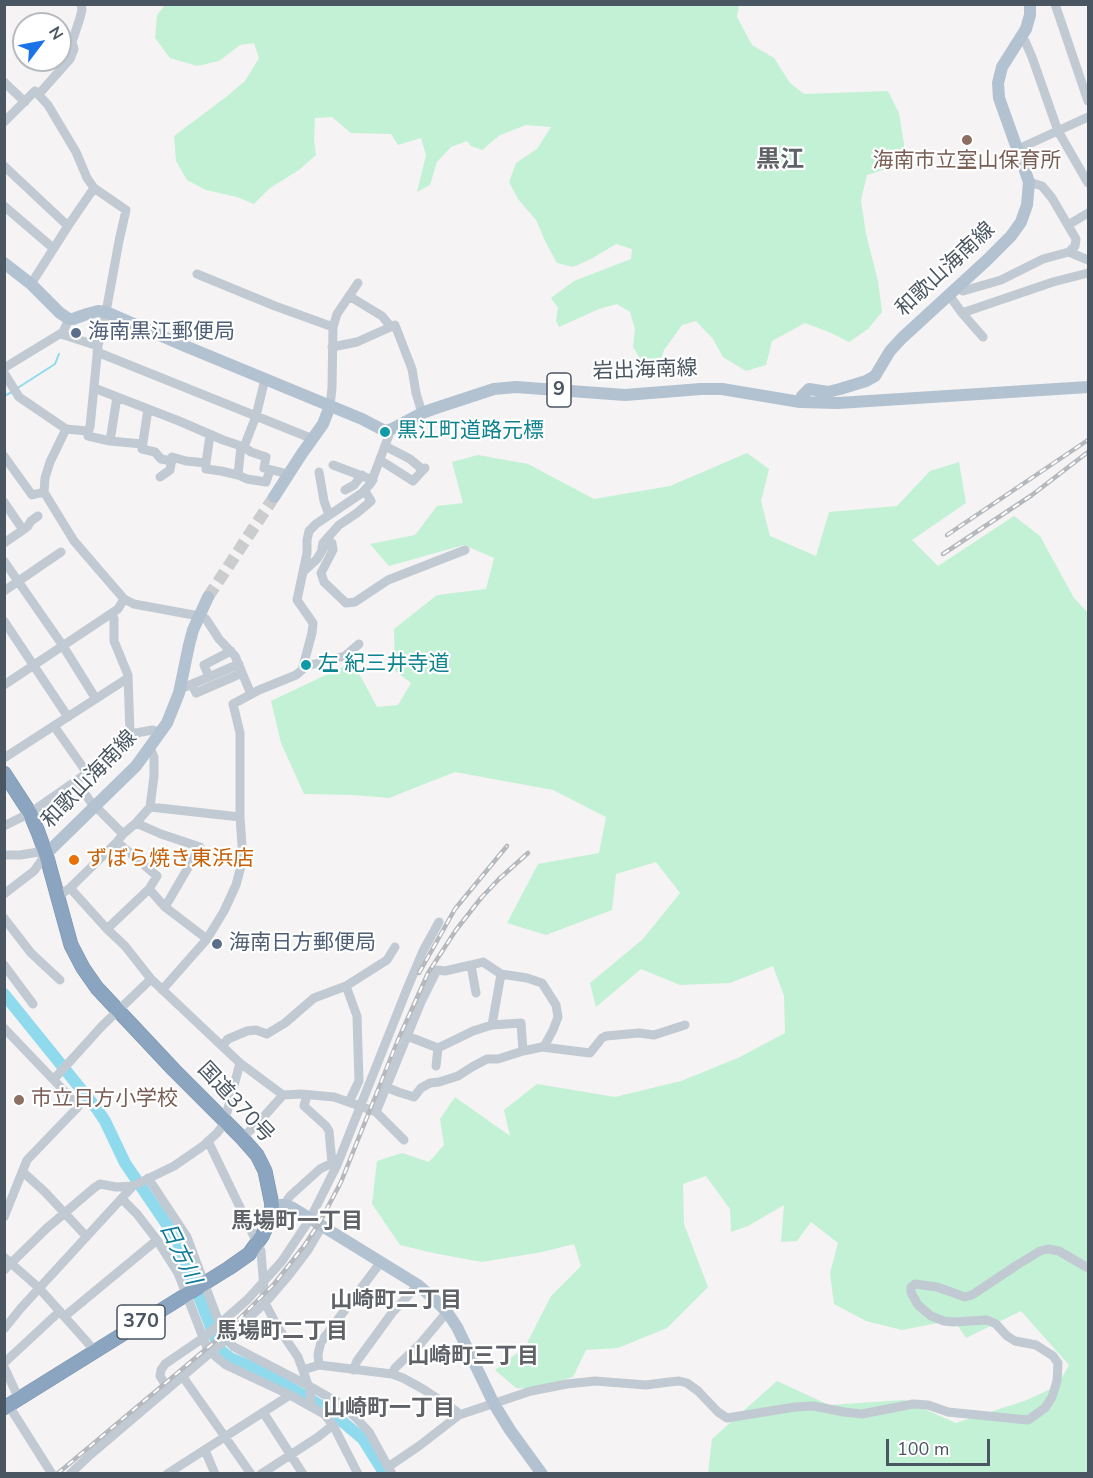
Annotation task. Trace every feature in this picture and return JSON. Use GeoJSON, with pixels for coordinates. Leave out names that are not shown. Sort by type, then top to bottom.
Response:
{"type":"FeatureCollection","features":[{"type":"Feature","properties":{"kind":"highway","name":"国道370号"},"geometry":{"type":"LineString","coordinates":[[4,773],[9,789],[30,813],[46,853],[71,945],[83,968],[96,987],[257,1155],[278,1205],[258,1243],[249,1254],[11,1404]]}},
{"type":"Feature","properties":{"kind":"main road"},"geometry":{"type":"LineString","coordinates":[[1029,182],[999,98],[998,83],[1002,67],[1026,29],[1030,4]]}},
{"type":"Feature","properties":{"kind":"main road","name":"和歌山海南線"},"geometry":{"type":"LineString","coordinates":[[800,402],[809,389],[828,392],[866,381],[875,376],[890,351],[902,338],[1011,236],[1021,222],[1027,205],[1029,182]]}},
{"type":"Feature","properties":{"kind":"main road"},"geometry":{"type":"LineString","coordinates":[[5,265],[31,284],[69,319],[73,320],[98,311],[106,312],[388,431]]}},
{"type":"Feature","properties":{"kind":"main road","name":"岩出海南線"},"geometry":{"type":"LineString","coordinates":[[388,431],[422,413],[494,389],[516,387],[625,395],[722,389],[800,402],[838,403],[1089,387]]}},
{"type":"Feature","properties":{"kind":"main road"},"geometry":{"type":"LineString","coordinates":[[274,496],[323,424],[330,406]]}},
{"type":"Feature","properties":{"kind":"main road","name":"和歌山海南線"},"geometry":{"type":"LineString","coordinates":[[46,853],[136,766],[167,723],[186,685],[189,645],[208,597]]}},
{"type":"Feature","properties":{"kind":"main road"},"geometry":{"type":"LineString","coordinates":[[278,1205],[293,1208],[418,1285],[447,1312],[458,1327],[494,1404],[542,1473]]}},
{"type":"Feature","properties":{"kind":"street"},"geometry":{"type":"LineString","coordinates":[[39,94],[70,59],[74,49],[72,42],[82,10],[81,4]]}},
{"type":"Feature","properties":{"kind":"street"},"geometry":{"type":"LineString","coordinates":[[1055,4],[1089,101]]}},
{"type":"Feature","properties":{"kind":"street"},"geometry":{"type":"LineString","coordinates":[[1021,37],[1032,57],[1058,131],[1089,183]]}},
{"type":"Feature","properties":{"kind":"street"},"geometry":{"type":"LineString","coordinates":[[4,82],[25,102]]}},
{"type":"Feature","properties":{"kind":"street"},"geometry":{"type":"LineString","coordinates":[[4,122],[35,91],[48,105],[94,188],[126,210],[98,349],[88,436],[142,444]]}},
{"type":"Feature","properties":{"kind":"street"},"geometry":{"type":"LineString","coordinates":[[1016,150],[1089,117]]}},
{"type":"Feature","properties":{"kind":"street"},"geometry":{"type":"LineString","coordinates":[[4,166],[68,226]]}},
{"type":"Feature","properties":{"kind":"street"},"geometry":{"type":"LineString","coordinates":[[983,337],[963,313],[952,291],[963,291],[1001,280],[1044,259],[1070,252],[1075,246],[1076,239],[1052,198],[1042,186],[1029,182]]}},
{"type":"Feature","properties":{"kind":"street"},"geometry":{"type":"LineString","coordinates":[[31,284],[94,188]]}},
{"type":"Feature","properties":{"kind":"street"},"geometry":{"type":"LineString","coordinates":[[4,206],[53,248]]}},
{"type":"Feature","properties":{"kind":"street"},"geometry":{"type":"LineString","coordinates":[[1068,225],[1089,213]]}},
{"type":"Feature","properties":{"kind":"street"},"geometry":{"type":"LineString","coordinates":[[1070,252],[1089,260]]}},
{"type":"Feature","properties":{"kind":"street"},"geometry":{"type":"LineString","coordinates":[[963,313],[1053,282],[1089,273]]}},
{"type":"Feature","properties":{"kind":"street"},"geometry":{"type":"LineString","coordinates":[[197,274],[333,327]]}},
{"type":"Feature","properties":{"kind":"street"},"geometry":{"type":"LineString","coordinates":[[330,406],[333,327],[337,314],[358,283]]}},
{"type":"Feature","properties":{"kind":"street"},"geometry":{"type":"LineString","coordinates":[[349,296],[382,316],[392,327]]}},
{"type":"Feature","properties":{"kind":"street"},"geometry":{"type":"LineString","coordinates":[[4,368],[63,333],[69,319]]}},
{"type":"Feature","properties":{"kind":"street"},"geometry":{"type":"LineString","coordinates":[[332,347],[357,342],[395,325],[412,369],[422,413]]}},
{"type":"Feature","properties":{"kind":"street"},"geometry":{"type":"LineString","coordinates":[[61,334],[313,440]]}},
{"type":"Feature","properties":{"kind":"street"},"geometry":{"type":"LineString","coordinates":[[4,373],[20,397],[66,429],[87,432],[89,429]]}},
{"type":"Feature","properties":{"kind":"street"},"geometry":{"type":"LineString","coordinates":[[238,475],[243,446],[256,416],[265,380]]}},
{"type":"Feature","properties":{"kind":"street"},"geometry":{"type":"LineString","coordinates":[[94,388],[243,446],[251,452],[266,457],[264,468],[288,474]]}},
{"type":"Feature","properties":{"kind":"street"},"geometry":{"type":"LineString","coordinates":[[110,441],[117,397]]}},
{"type":"Feature","properties":{"kind":"street"},"geometry":{"type":"LineString","coordinates":[[148,409],[142,448],[155,452],[161,459],[206,463]]}},
{"type":"Feature","properties":{"kind":"street"},"geometry":{"type":"LineString","coordinates":[[66,429],[50,462],[44,492],[74,541],[124,599],[134,604],[206,619],[219,639],[231,651],[251,694]]}},
{"type":"Feature","properties":{"kind":"street"},"geometry":{"type":"LineString","coordinates":[[162,990],[207,939],[224,912],[236,885],[243,859],[240,817],[240,733],[233,704],[296,675],[302,670],[313,623],[297,600],[307,554],[309,531],[365,491],[373,480],[389,435],[388,431]]}},
{"type":"Feature","properties":{"kind":"street"},"geometry":{"type":"LineString","coordinates":[[210,435],[206,469],[266,482],[270,470]]}},
{"type":"Feature","properties":{"kind":"street"},"geometry":{"type":"LineString","coordinates":[[380,460],[417,484],[424,469],[385,446]]}},
{"type":"Feature","properties":{"kind":"street"},"geometry":{"type":"LineString","coordinates":[[4,456],[32,495],[44,492]]}},
{"type":"Feature","properties":{"kind":"street"},"geometry":{"type":"LineString","coordinates":[[160,477],[170,470],[172,459]]}},
{"type":"Feature","properties":{"kind":"street"},"geometry":{"type":"LineString","coordinates":[[333,465],[373,480]]}},
{"type":"Feature","properties":{"kind":"street"},"geometry":{"type":"LineString","coordinates":[[319,472],[329,515]]}},
{"type":"Feature","properties":{"kind":"street"},"geometry":{"type":"LineString","coordinates":[[345,490],[354,485],[362,475]]}},
{"type":"Feature","properties":{"kind":"street"},"geometry":{"type":"LineString","coordinates":[[322,551],[323,543],[339,525],[371,501],[365,491]]}},
{"type":"Feature","properties":{"kind":"street"},"geometry":{"type":"LineString","coordinates":[[4,502],[23,530]]}},
{"type":"Feature","properties":{"kind":"street"},"geometry":{"type":"LineString","coordinates":[[4,543],[38,516]]}},
{"type":"Feature","properties":{"kind":"street"},"geometry":{"type":"LineString","coordinates":[[303,572],[317,559],[326,544],[332,543],[333,550],[321,573],[324,582],[346,603],[355,602],[388,580],[465,550]]}},
{"type":"Feature","properties":{"kind":"street"},"geometry":{"type":"LineString","coordinates":[[4,591],[61,552]]}},
{"type":"Feature","properties":{"kind":"street"},"geometry":{"type":"LineString","coordinates":[[4,561],[63,646],[96,699]]}},
{"type":"Feature","properties":{"kind":"street"},"geometry":{"type":"LineString","coordinates":[[4,685],[118,609],[124,599]]}},
{"type":"Feature","properties":{"kind":"street"},"geometry":{"type":"LineString","coordinates":[[112,613],[114,641],[128,675],[130,734]]}},
{"type":"Feature","properties":{"kind":"street"},"geometry":{"type":"LineString","coordinates":[[4,621],[68,717]]}},
{"type":"Feature","properties":{"kind":"street"},"geometry":{"type":"LineString","coordinates":[[303,667],[345,656],[359,644]]}},
{"type":"Feature","properties":{"kind":"street"},"geometry":{"type":"LineString","coordinates":[[209,677],[204,665],[231,651]]}},
{"type":"Feature","properties":{"kind":"street"},"geometry":{"type":"LineString","coordinates":[[186,685],[196,693],[240,668]]}},
{"type":"Feature","properties":{"kind":"street"},"geometry":{"type":"LineString","coordinates":[[186,685],[240,668]]}},
{"type":"Feature","properties":{"kind":"street"},"geometry":{"type":"LineString","coordinates":[[4,758],[128,678]]}},
{"type":"Feature","properties":{"kind":"street"},"geometry":{"type":"LineString","coordinates":[[54,726],[87,773]]}},
{"type":"Feature","properties":{"kind":"street"},"geometry":{"type":"LineString","coordinates":[[4,826],[30,813],[76,782],[117,748],[130,734],[153,730],[160,734]]}},
{"type":"Feature","properties":{"kind":"street"},"geometry":{"type":"LineString","coordinates":[[57,897],[70,888],[150,807],[154,757],[150,748]]}},
{"type":"Feature","properties":{"kind":"street"},"geometry":{"type":"LineString","coordinates":[[76,782],[120,838],[157,876],[149,889],[107,929]]}},
{"type":"Feature","properties":{"kind":"street"},"geometry":{"type":"LineString","coordinates":[[150,807],[240,817]]}},
{"type":"Feature","properties":{"kind":"street"},"geometry":{"type":"LineString","coordinates":[[136,823],[200,847],[165,907]]}},
{"type":"Feature","properties":{"kind":"street"},"geometry":{"type":"LineString","coordinates":[[4,855],[46,853]]}},
{"type":"Feature","properties":{"kind":"street"},"geometry":{"type":"LineString","coordinates":[[4,894],[34,871],[46,853]]}},
{"type":"Feature","properties":{"kind":"street"},"geometry":{"type":"LineString","coordinates":[[70,888],[125,946],[151,979],[240,1063],[283,1095],[334,1097],[376,1112],[404,1140]]}},
{"type":"Feature","properties":{"kind":"street"},"geometry":{"type":"LineString","coordinates":[[149,889],[165,907],[207,939]]}},
{"type":"Feature","properties":{"kind":"street"},"geometry":{"type":"LineString","coordinates":[[4,918],[31,953],[60,980]]}},
{"type":"Feature","properties":{"kind":"street"},"geometry":{"type":"LineString","coordinates":[[168,1389],[160,1376],[165,1364],[205,1337],[248,1299],[292,1246],[310,1219],[360,1106],[423,951],[439,922]]}},
{"type":"Feature","properties":{"kind":"street"},"geometry":{"type":"LineString","coordinates":[[222,1046],[228,1039],[247,1031],[256,1030],[267,1034],[285,1023],[314,998],[346,986],[387,960],[395,947]]}},
{"type":"Feature","properties":{"kind":"street"},"geometry":{"type":"LineString","coordinates":[[376,1112],[421,1002],[437,970],[445,971],[483,962],[501,974],[542,983],[556,1005],[558,1017],[542,1047]]}},
{"type":"Feature","properties":{"kind":"street"},"geometry":{"type":"LineString","coordinates":[[4,965],[33,1004]]}},
{"type":"Feature","properties":{"kind":"street"},"geometry":{"type":"LineString","coordinates":[[471,965],[476,993]]}},
{"type":"Feature","properties":{"kind":"street"},"geometry":{"type":"LineString","coordinates":[[492,1025],[501,974]]}},
{"type":"Feature","properties":{"kind":"street"},"geometry":{"type":"LineString","coordinates":[[55,1077],[118,1010],[151,979]]}},
{"type":"Feature","properties":{"kind":"street"},"geometry":{"type":"LineString","coordinates":[[346,986],[357,1016],[358,1081],[349,1102]]}},
{"type":"Feature","properties":{"kind":"street"},"geometry":{"type":"LineString","coordinates":[[407,1036],[438,1048],[473,1031],[492,1025],[521,1023],[523,1052]]}},
{"type":"Feature","properties":{"kind":"street"},"geometry":{"type":"LineString","coordinates":[[386,1087],[414,1097],[421,1088],[430,1083],[458,1076],[487,1059],[498,1059],[542,1047],[590,1053],[606,1036],[654,1035],[685,1025]]}},
{"type":"Feature","properties":{"kind":"street"},"geometry":{"type":"LineString","coordinates":[[4,1028],[55,1077],[78,1107],[27,1160],[4,1217]]}},
{"type":"Feature","properties":{"kind":"street"},"geometry":{"type":"LineString","coordinates":[[436,1066],[438,1048]]}},
{"type":"Feature","properties":{"kind":"street"},"geometry":{"type":"LineString","coordinates":[[4,1329],[133,1186],[174,1166],[208,1141],[221,1128],[240,1063]]}},
{"type":"Feature","properties":{"kind":"street"},"geometry":{"type":"LineString","coordinates":[[242,1138],[283,1095]]}},
{"type":"Feature","properties":{"kind":"street"},"geometry":{"type":"LineString","coordinates":[[307,1095],[304,1106],[329,1131],[334,1164]]}},
{"type":"Feature","properties":{"kind":"street"},"geometry":{"type":"LineString","coordinates":[[208,1141],[258,1243],[261,1251],[265,1303],[298,1357],[310,1388],[311,1404]]}},
{"type":"Feature","properties":{"kind":"street"},"geometry":{"type":"LineString","coordinates":[[278,1205],[320,1169],[334,1164]]}},
{"type":"Feature","properties":{"kind":"street"},"geometry":{"type":"LineString","coordinates":[[24,1172],[86,1236]]}},
{"type":"Feature","properties":{"kind":"street"},"geometry":{"type":"LineString","coordinates":[[148,1178],[187,1237],[205,1337],[212,1351],[226,1365],[311,1404],[324,1414],[333,1425],[355,1473]]}},
{"type":"Feature","properties":{"kind":"street"},"geometry":{"type":"LineString","coordinates":[[95,1351],[39,1288],[7,1263],[100,1184],[116,1187],[133,1186]]}},
{"type":"Feature","properties":{"kind":"street"},"geometry":{"type":"LineString","coordinates":[[122,1198],[137,1214],[178,1273],[196,1288],[218,1326]]}},
{"type":"Feature","properties":{"kind":"street"},"geometry":{"type":"LineString","coordinates":[[70,1473],[183,1377],[265,1303],[308,1250],[322,1227]]}},
{"type":"Feature","properties":{"kind":"street"},"geometry":{"type":"LineString","coordinates":[[52,1473],[11,1404],[4,1365],[62,1313],[156,1240]]}},
{"type":"Feature","properties":{"kind":"street"},"geometry":{"type":"LineString","coordinates":[[225,1340],[339,1403],[369,1432],[390,1470],[459,1415],[531,1391],[567,1384],[606,1381],[646,1385],[679,1381],[687,1383],[698,1391],[718,1412],[728,1418],[813,1406],[862,1414],[913,1404],[928,1405],[948,1412],[1028,1419],[1045,1408],[1052,1397],[1057,1381],[1058,1363],[1053,1356],[1036,1345],[1015,1341],[996,1324],[987,1320],[953,1322],[932,1316],[918,1305],[911,1292],[911,1287],[915,1284],[937,1287],[965,1296],[972,1295],[1040,1251],[1048,1249],[1059,1251],[1089,1268]]}},
{"type":"Feature","properties":{"kind":"street"},"geometry":{"type":"LineString","coordinates":[[319,1365],[318,1354],[321,1342],[380,1263]]}},
{"type":"Feature","properties":{"kind":"street"},"geometry":{"type":"LineString","coordinates":[[353,1370],[392,1313],[418,1285]]}},
{"type":"Feature","properties":{"kind":"street"},"geometry":{"type":"LineString","coordinates":[[392,1374],[447,1312]]}},
{"type":"Feature","properties":{"kind":"street"},"geometry":{"type":"LineString","coordinates":[[303,1370],[319,1365],[392,1374],[445,1403],[459,1415]]}},
{"type":"Feature","properties":{"kind":"street"},"geometry":{"type":"LineString","coordinates":[[183,1377],[251,1473]]}},
{"type":"Feature","properties":{"kind":"street"},"geometry":{"type":"LineString","coordinates":[[171,1472],[290,1395]]}},
{"type":"Feature","properties":{"kind":"street"},"geometry":{"type":"LineString","coordinates":[[263,1412],[303,1473]]}},
{"type":"Feature","properties":{"kind":"street"},"geometry":{"type":"LineString","coordinates":[[261,1473],[333,1425]]}},
{"type":"Feature","properties":{"kind":"street"},"geometry":{"type":"LineString","coordinates":[[205,1450],[215,1473]]}},
{"type":"Feature","properties":{"kind":"green space"},"geometry":{"type":"Polygon","coordinates":[[[166,4],[739,5],[737,17],[752,45],[774,58],[790,83],[804,94],[888,91],[899,113],[904,158],[883,170],[867,175],[861,200],[882,312],[868,329],[849,342],[805,323],[772,341],[766,365],[746,371],[723,357],[713,339],[696,321],[682,325],[664,350],[657,370],[643,363],[633,347],[635,329],[630,312],[617,304],[599,309],[559,327],[556,321],[558,308],[551,298],[574,281],[631,259],[632,249],[616,244],[573,267],[557,263],[536,220],[518,199],[509,182],[516,163],[537,149],[551,127],[526,125],[500,135],[482,150],[471,146],[467,141],[451,147],[437,162],[430,185],[417,192],[426,155],[421,138],[398,145],[391,134],[351,133],[332,117],[315,118],[316,155],[299,170],[270,188],[254,204],[237,197],[206,190],[187,180],[176,161],[174,136],[245,81],[259,58],[254,43],[240,45],[219,61],[197,66],[170,58],[155,38],[157,15],[166,4]]]}},
{"type":"Feature","properties":{"kind":"green space"},"geometry":{"type":"Polygon","coordinates":[[[747,453],[769,469],[761,501],[770,536],[816,556],[829,512],[897,506],[930,471],[959,462],[966,503],[912,540],[938,566],[1014,516],[1040,536],[1074,598],[1088,613],[1088,1473],[708,1473],[712,1439],[777,1381],[829,1405],[904,1400],[956,1423],[1027,1400],[1057,1386],[1069,1365],[1021,1311],[966,1338],[954,1320],[902,1330],[866,1321],[834,1304],[830,1273],[838,1243],[811,1222],[797,1241],[781,1242],[784,1205],[748,1226],[731,1232],[730,1209],[706,1176],[683,1184],[684,1224],[708,1287],[667,1328],[618,1348],[586,1350],[573,1377],[534,1389],[516,1388],[495,1370],[525,1347],[551,1296],[581,1266],[574,1244],[482,1262],[433,1253],[400,1245],[372,1204],[377,1161],[402,1153],[429,1162],[444,1145],[440,1119],[455,1097],[510,1136],[504,1110],[537,1084],[615,1097],[681,1081],[738,1058],[785,1033],[784,996],[773,966],[730,983],[680,985],[641,969],[596,1007],[590,983],[643,939],[680,893],[656,862],[616,874],[612,910],[546,935],[507,923],[538,864],[599,853],[606,817],[553,790],[455,772],[389,798],[304,794],[281,743],[271,701],[353,662],[377,707],[398,705],[411,683],[395,671],[394,629],[437,595],[486,589],[494,558],[464,545],[389,566],[370,544],[415,535],[437,506],[463,503],[452,462],[478,455],[528,464],[594,499],[670,486],[747,453]]]}},
{"type":"Feature","properties":{"kind":"waterway"},"geometry":{"type":"LineString","coordinates":[[16,389],[55,364],[59,354]]}},
{"type":"Feature","properties":{"kind":"waterway"},"geometry":{"type":"LineString","coordinates":[[4,396],[12,392]]}},
{"type":"Feature","properties":{"kind":"waterway","name":"日方川"},"geometry":{"type":"LineString","coordinates":[[4,994],[97,1109],[125,1163],[176,1238],[220,1350],[230,1358],[264,1372],[331,1412],[363,1439],[385,1474]]}},
{"type":"Feature","properties":{"kind":"tunnel"},"geometry":{"type":"LineString","coordinates":[[208,597],[274,497]]}},
{"type":"Feature","properties":{"kind":"railway"},"geometry":{"type":"LineString","coordinates":[[947,535],[1088,440]]}},
{"type":"Feature","properties":{"kind":"railway"},"geometry":{"type":"LineString","coordinates":[[943,554],[1032,495],[1088,452]]}},
{"type":"Feature","properties":{"kind":"railway"},"geometry":{"type":"LineString","coordinates":[[419,973],[455,909],[507,846]]}},
{"type":"Feature","properties":{"kind":"railway"},"geometry":{"type":"LineString","coordinates":[[57,1474],[212,1344],[274,1284],[304,1246],[341,1182],[398,1040],[428,973],[456,930],[481,898],[528,853]]}},
{"type":"Feature","properties":{"kind":"place","name":"海南市立室山保育所"},"geometry":{"type":"Point","coordinates":[967,140]}},
{"type":"Feature","properties":{"kind":"place","name":"海南黒江郵便局"},"geometry":{"type":"Point","coordinates":[76,333]}},
{"type":"Feature","properties":{"kind":"place","name":"黒江町道路元標"},"geometry":{"type":"Point","coordinates":[385,432]}},
{"type":"Feature","properties":{"kind":"place","name":"左 紀三井寺道"},"geometry":{"type":"Point","coordinates":[306,665]}},
{"type":"Feature","properties":{"kind":"place","name":"ずぼら焼き東浜店"},"geometry":{"type":"Point","coordinates":[74,860]}},
{"type":"Feature","properties":{"kind":"place","name":"海南日方郵便局"},"geometry":{"type":"Point","coordinates":[217,944]}},
{"type":"Feature","properties":{"kind":"place","name":"市立日方小学校"},"geometry":{"type":"Point","coordinates":[19,1100]}},
{"type":"Feature","properties":{"kind":"district","name":"黒江"},"geometry":{"type":"Point","coordinates":[780,161]}},
{"type":"Feature","properties":{"kind":"district","name":"馬場町一丁目"},"geometry":{"type":"Point","coordinates":[297,1223]}},
{"type":"Feature","properties":{"kind":"district","name":"山崎町二丁目"},"geometry":{"type":"Point","coordinates":[396,1302]}},
{"type":"Feature","properties":{"kind":"district","name":"馬場町二丁目"},"geometry":{"type":"Point","coordinates":[282,1333]}},
{"type":"Feature","properties":{"kind":"district","name":"山崎町三丁目"},"geometry":{"type":"Point","coordinates":[473,1358]}},
{"type":"Feature","properties":{"kind":"district","name":"山崎町一丁目"},"geometry":{"type":"Point","coordinates":[389,1410]}}]}
